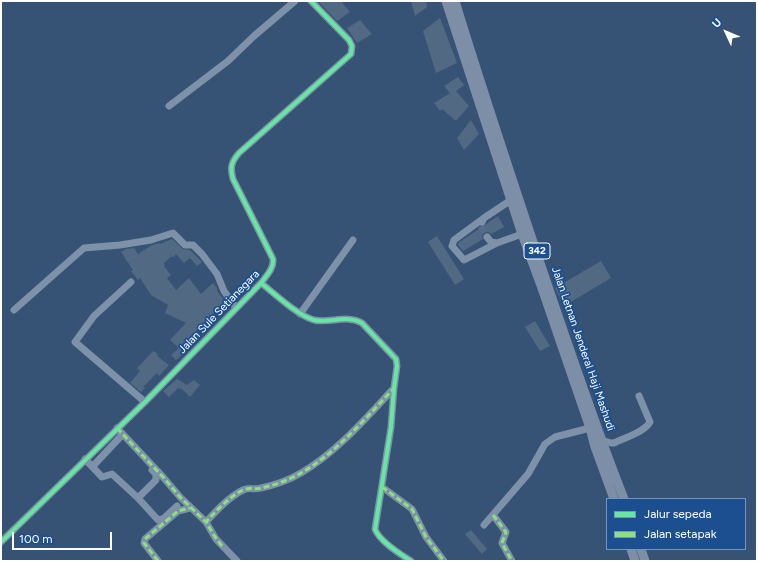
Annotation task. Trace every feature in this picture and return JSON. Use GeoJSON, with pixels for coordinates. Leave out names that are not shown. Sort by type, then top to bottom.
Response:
{"type":"FeatureCollection","features":[{"type":"Feature","properties":{"kind":"main road","name":"Jalan Letnan Jenderal Haji Mashudi"},"geometry":{"type":"LineString","coordinates":[[446,1],[522,234],[590,428],[599,444],[624,498]]}},
{"type":"Feature","properties":{"kind":"main road","name":"Jalan Letnan Jenderal Haji Mashudi"},"geometry":{"type":"LineString","coordinates":[[455,1],[599,444],[614,498]]}},
{"type":"Feature","properties":{"kind":"main road"},"geometry":{"type":"LineString","coordinates":[[631,550],[635,561]]}},
{"type":"Feature","properties":{"kind":"main road"},"geometry":{"type":"LineString","coordinates":[[641,550],[645,561]]}},
{"type":"Feature","properties":{"kind":"street"},"geometry":{"type":"LineString","coordinates":[[169,106],[228,61],[254,36],[295,1]]}},
{"type":"Feature","properties":{"kind":"street","name":"Jalan Sule Setianegara"},"geometry":{"type":"LineString","coordinates":[[1,542],[144,402],[261,282],[274,265],[273,259],[233,179],[231,165],[239,153],[351,54],[352,46],[348,40],[311,1]]}},
{"type":"Feature","properties":{"kind":"street"},"geometry":{"type":"LineString","coordinates":[[511,200],[454,240],[452,246],[464,260],[497,243],[522,234]]}},
{"type":"Feature","properties":{"kind":"street"},"geometry":{"type":"LineString","coordinates":[[481,226],[484,218]]}},
{"type":"Feature","properties":{"kind":"street"},"geometry":{"type":"LineString","coordinates":[[14,310],[84,248],[94,246],[120,246],[151,240],[172,233],[185,245],[193,245],[202,254],[217,274],[224,291],[236,308]]}},
{"type":"Feature","properties":{"kind":"street"},"geometry":{"type":"LineString","coordinates":[[487,237],[491,242],[497,243]]}},
{"type":"Feature","properties":{"kind":"street"},"geometry":{"type":"LineString","coordinates":[[300,314],[353,240]]}},
{"type":"Feature","properties":{"kind":"street"},"geometry":{"type":"LineString","coordinates":[[131,282],[94,316],[75,342],[144,402]]}},
{"type":"Feature","properties":{"kind":"street"},"geometry":{"type":"LineString","coordinates":[[261,282],[300,314],[317,321],[352,319],[362,323],[396,359],[397,366],[391,428],[375,531],[396,551],[411,561]]}},
{"type":"Feature","properties":{"kind":"street"},"geometry":{"type":"LineString","coordinates":[[206,522],[233,496],[245,489],[256,489],[278,484],[311,467],[361,423],[394,388]]}},
{"type":"Feature","properties":{"kind":"street"},"geometry":{"type":"LineString","coordinates":[[599,444],[614,442],[637,432],[648,425],[650,422],[639,396]]}},
{"type":"Feature","properties":{"kind":"street"},"geometry":{"type":"LineString","coordinates":[[117,428],[150,462],[190,508],[206,522],[216,539],[237,561]]}},
{"type":"Feature","properties":{"kind":"street"},"geometry":{"type":"LineString","coordinates":[[484,525],[531,471],[545,444],[555,437],[590,428]]}},
{"type":"Feature","properties":{"kind":"street"},"geometry":{"type":"LineString","coordinates":[[93,466],[122,435]]}},
{"type":"Feature","properties":{"kind":"street"},"geometry":{"type":"LineString","coordinates":[[133,451],[156,474],[157,477],[154,483],[138,498]]}},
{"type":"Feature","properties":{"kind":"street"},"geometry":{"type":"LineString","coordinates":[[85,460],[93,466],[102,477],[112,474],[138,498],[155,518],[160,520],[177,506]]}},
{"type":"Feature","properties":{"kind":"street"},"geometry":{"type":"LineString","coordinates":[[382,487],[412,509],[426,537],[444,561]]}},
{"type":"Feature","properties":{"kind":"street"},"geometry":{"type":"LineString","coordinates":[[158,561],[144,543],[145,539],[178,511],[190,508]]}},
{"type":"Feature","properties":{"kind":"street"},"geometry":{"type":"LineString","coordinates":[[492,515],[506,530],[507,533],[502,543],[512,561]]}},
{"type":"Feature","properties":{"kind":"building"},"geometry":{"type":"Polygon","coordinates":[[[318,1],[341,1],[350,12],[337,21],[318,1]]]}},
{"type":"Feature","properties":{"kind":"building"},"geometry":{"type":"Polygon","coordinates":[[[411,1],[426,1],[427,7],[415,16],[411,1]]]}},
{"type":"Feature","properties":{"kind":"building"},"geometry":{"type":"Polygon","coordinates":[[[440,18],[457,63],[436,73],[423,31],[440,18]]]}},
{"type":"Feature","properties":{"kind":"building"},"geometry":{"type":"Polygon","coordinates":[[[360,20],[372,34],[357,43],[347,28],[360,20]]]}},
{"type":"Feature","properties":{"kind":"building"},"geometry":{"type":"Polygon","coordinates":[[[458,77],[464,85],[456,91],[469,106],[456,121],[442,109],[440,111],[434,103],[450,93],[444,86],[458,77]]]}},
{"type":"Feature","properties":{"kind":"building"},"geometry":{"type":"Polygon","coordinates":[[[471,120],[479,134],[464,150],[457,138],[471,120]]]}},
{"type":"Feature","properties":{"kind":"building"},"geometry":{"type":"Polygon","coordinates":[[[498,216],[504,227],[491,234],[488,232],[484,233],[482,236],[483,239],[463,251],[458,243],[498,216]]]}},
{"type":"Feature","properties":{"kind":"building"},"geometry":{"type":"Polygon","coordinates":[[[437,236],[464,279],[455,285],[428,242],[437,236]]]}},
{"type":"Feature","properties":{"kind":"building"},"geometry":{"type":"Polygon","coordinates":[[[172,239],[183,249],[190,250],[202,262],[197,266],[190,258],[184,263],[176,254],[173,258],[172,256],[164,263],[164,266],[171,275],[167,278],[176,290],[189,278],[201,294],[213,283],[225,301],[186,342],[188,344],[183,350],[185,352],[176,360],[171,355],[179,348],[170,340],[186,323],[165,313],[168,305],[151,295],[140,278],[138,280],[131,271],[133,270],[121,252],[126,249],[134,248],[138,254],[152,245],[160,244],[172,239]]]}},
{"type":"Feature","properties":{"kind":"building"},"geometry":{"type":"Polygon","coordinates":[[[601,261],[611,278],[564,306],[555,288],[601,261]]]}},
{"type":"Feature","properties":{"kind":"building"},"geometry":{"type":"Polygon","coordinates":[[[535,321],[550,346],[540,351],[525,327],[535,321]]]}},
{"type":"Feature","properties":{"kind":"building"},"geometry":{"type":"Polygon","coordinates":[[[153,351],[169,365],[159,376],[157,373],[143,387],[145,388],[141,392],[130,383],[140,371],[137,368],[153,351]]]}},
{"type":"Feature","properties":{"kind":"building"},"geometry":{"type":"Polygon","coordinates":[[[177,379],[187,385],[194,380],[200,385],[190,397],[181,388],[178,388],[169,397],[163,391],[177,379]]]}},
{"type":"Feature","properties":{"kind":"building"},"geometry":{"type":"Polygon","coordinates":[[[471,530],[487,549],[482,554],[465,534],[471,530]]]}},
{"type":"Feature","properties":{"kind":"tunnel"},"geometry":{"type":"LineString","coordinates":[[481,226],[487,237]]}},
{"type":"Feature","properties":{"kind":"marked path"},"geometry":{"type":"LineString","coordinates":[[222,546],[206,522],[223,504],[243,490],[259,489],[282,482],[296,476],[314,465],[339,445],[394,388]]}},
{"type":"Feature","properties":{"kind":"marked path"},"geometry":{"type":"LineString","coordinates":[[117,428],[180,497],[206,522]]}},
{"type":"Feature","properties":{"kind":"marked path"},"geometry":{"type":"LineString","coordinates":[[382,487],[412,509],[426,537],[444,561]]}},
{"type":"Feature","properties":{"kind":"marked path"},"geometry":{"type":"LineString","coordinates":[[158,561],[144,543],[145,539],[178,511],[190,508]]}},
{"type":"Feature","properties":{"kind":"marked path"},"geometry":{"type":"LineString","coordinates":[[493,515],[506,532],[502,543],[512,561]]}},
{"type":"Feature","properties":{"kind":"cycle path"},"geometry":{"type":"LineString","coordinates":[[1,542],[145,402],[261,283],[270,271],[273,259],[233,179],[232,165],[234,159],[239,153],[351,54],[352,46],[349,40],[311,1]]}},
{"type":"Feature","properties":{"kind":"cycle path"},"geometry":{"type":"LineString","coordinates":[[261,283],[286,304],[301,314],[314,320],[326,321],[350,319],[362,323],[396,359],[397,366],[391,427],[375,529],[377,534],[385,543],[411,561]]}}]}
